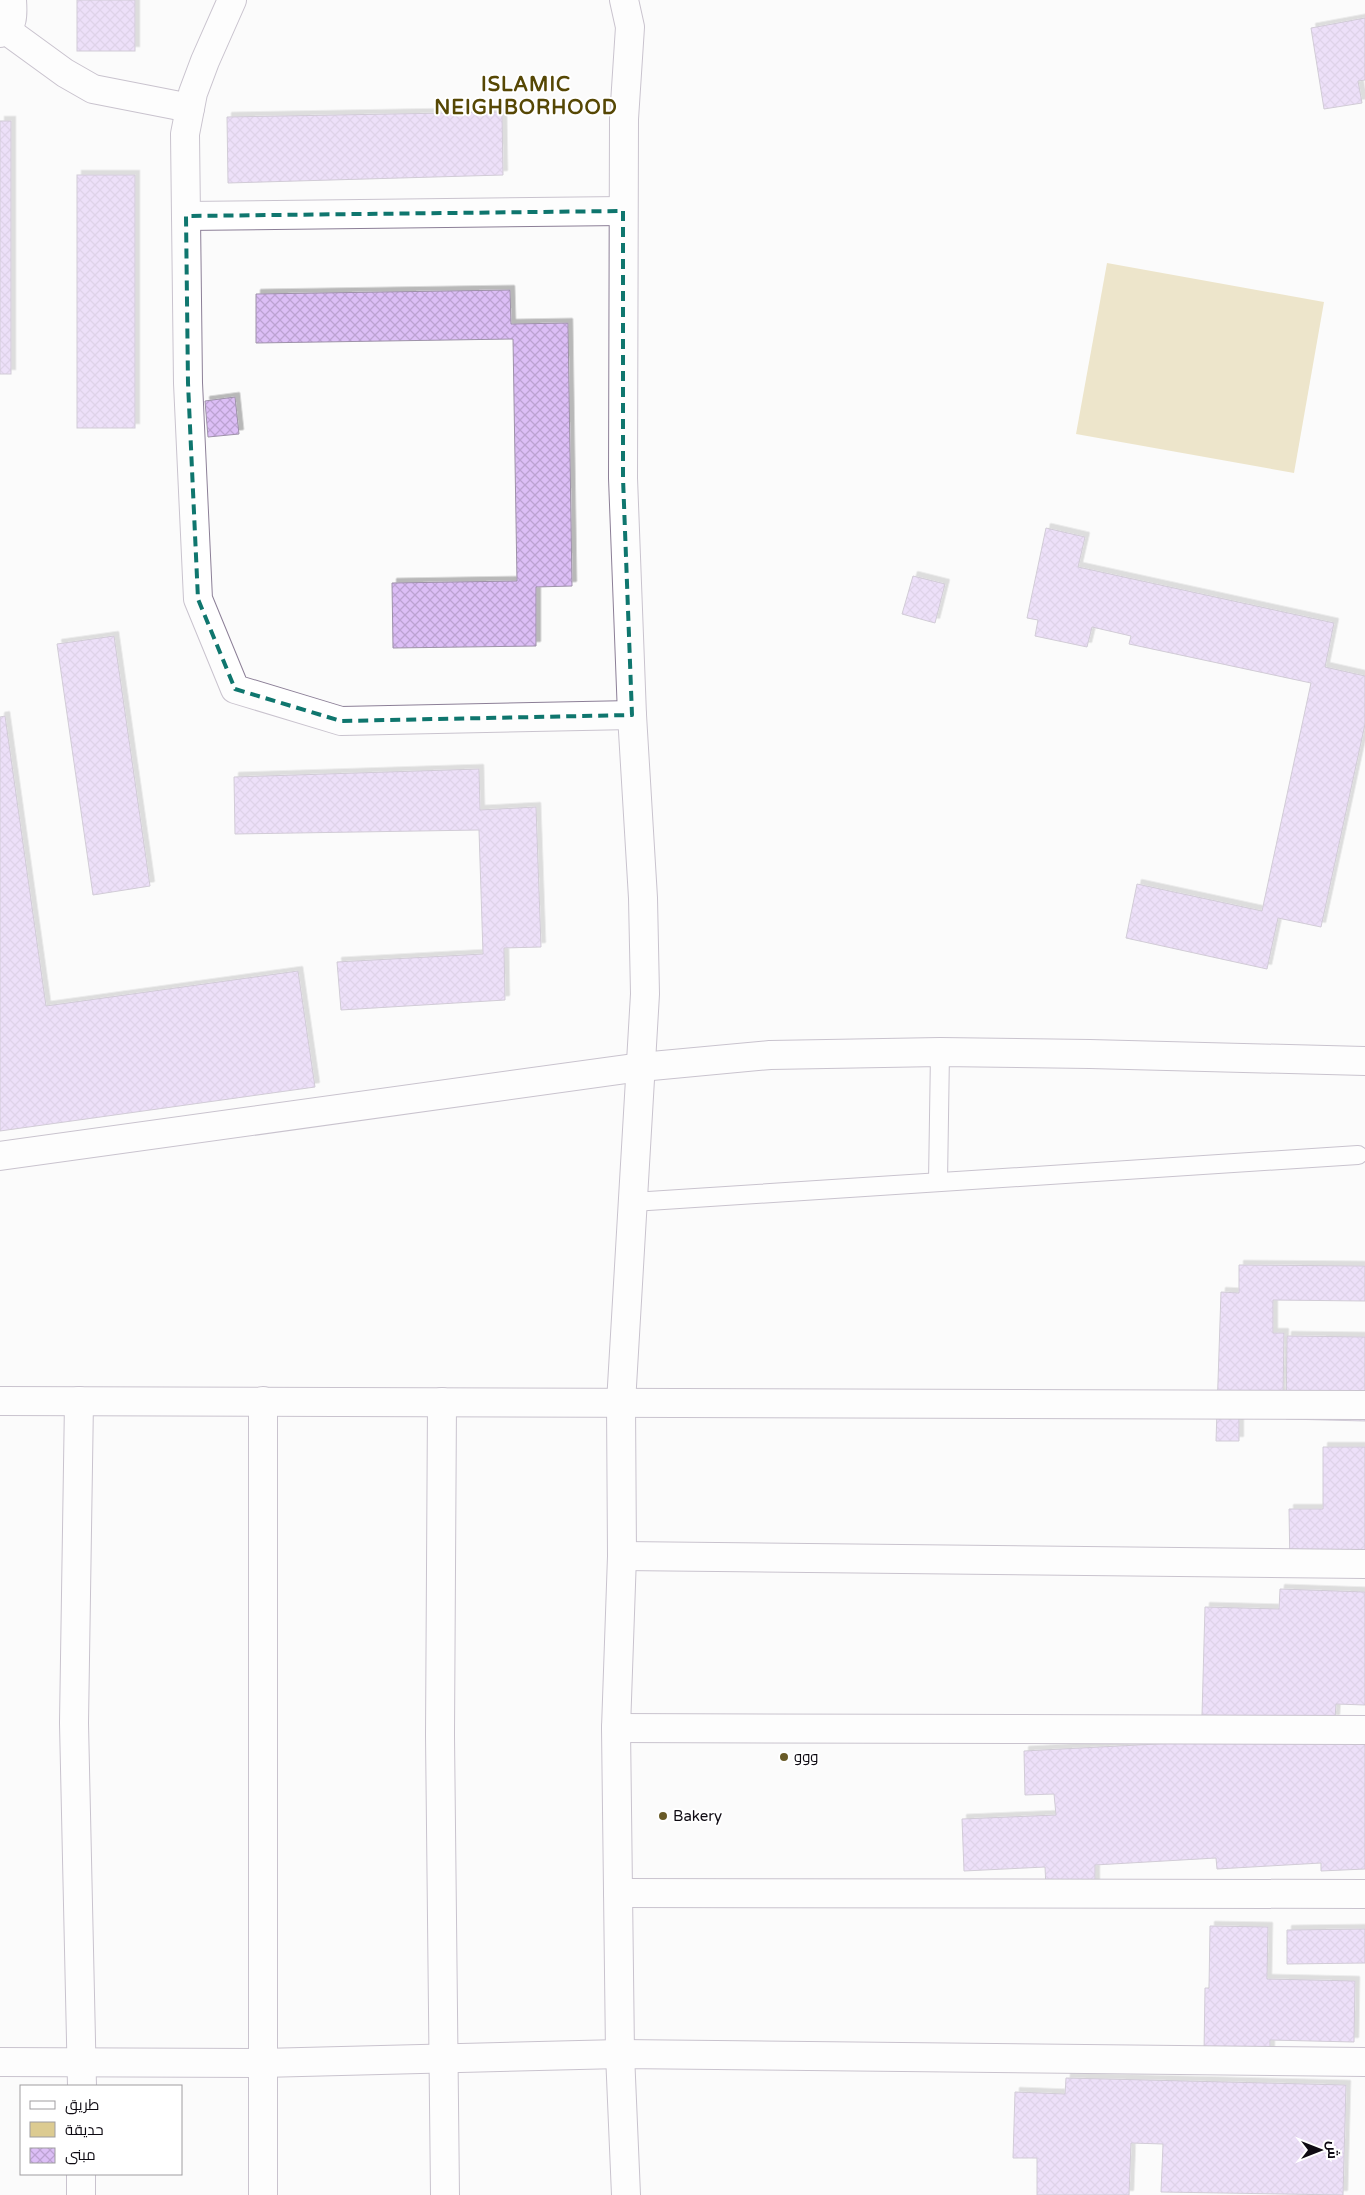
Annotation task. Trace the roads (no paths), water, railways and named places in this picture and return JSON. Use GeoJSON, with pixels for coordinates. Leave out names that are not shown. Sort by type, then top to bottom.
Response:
{"type":"FeatureCollection","features":[{"type":"Feature","properties":{"kind":"street"},"geometry":{"type":"LineString","coordinates":[[12,0],[11,22],[3,32],[66,73],[93,89],[190,108]]}},
{"type":"Feature","properties":{"kind":"street"},"geometry":{"type":"LineString","coordinates":[[232,0],[193,93],[185,134],[188,383],[198,599],[236,689],[341,721],[632,715]]}},
{"type":"Feature","properties":{"kind":"street"},"geometry":{"type":"LineString","coordinates":[[624,0],[630,27],[624,119],[623,478],[632,715],[643,898],[645,994],[621,1403],[622,1556],[616,1728],[620,2054],[626,2195]]}},
{"type":"Feature","properties":{"kind":"street"},"geometry":{"type":"LineString","coordinates":[[186,216],[623,210]]}},
{"type":"Feature","properties":{"kind":"street"},"geometry":{"type":"LineString","coordinates":[[0,1156],[641,1067],[770,1055],[940,1052],[1365,1061]]}},
{"type":"Feature","properties":{"kind":"street"},"geometry":{"type":"LineString","coordinates":[[0,1401],[1365,1405]]}},
{"type":"Feature","properties":{"kind":"street"},"geometry":{"type":"LineString","coordinates":[[79,1401],[74,1723],[82,2075]]}},
{"type":"Feature","properties":{"kind":"street"},"geometry":{"type":"LineString","coordinates":[[263,1401],[263,2195]]}},
{"type":"Feature","properties":{"kind":"street"},"geometry":{"type":"LineString","coordinates":[[442,1402],[440,1735],[445,2195]]}},
{"type":"Feature","properties":{"kind":"street"},"geometry":{"type":"LineString","coordinates":[[622,1556],[1365,1564]]}},
{"type":"Feature","properties":{"kind":"street"},"geometry":{"type":"LineString","coordinates":[[616,1728],[1365,1730]]}},
{"type":"Feature","properties":{"kind":"street"},"geometry":{"type":"LineString","coordinates":[[618,1893],[1365,1894]]}},
{"type":"Feature","properties":{"kind":"street"},"geometry":{"type":"LineString","coordinates":[[0,2062],[82,2075],[262,2063],[620,2054],[1365,2062]]}},
{"type":"Feature","properties":{"kind":"street"},"geometry":{"type":"LineString","coordinates":[[81,2175],[81,2195]]}},
{"type":"Feature","properties":{"kind":"lane"},"geometry":{"type":"LineString","coordinates":[[938,1182],[940,1052]]}},
{"type":"Feature","properties":{"kind":"lane"},"geometry":{"type":"LineString","coordinates":[[633,1202],[1358,1155]]}},
{"type":"Feature","properties":{"kind":"place","name":"ووو"},"geometry":{"type":"Point","coordinates":[784,1757]}},
{"type":"Feature","properties":{"kind":"place","name":"Bakery"},"geometry":{"type":"Point","coordinates":[663,1816]}},
{"type":"Feature","properties":{"kind":"district","name":"ISLAMIC NEIGHBORHOOD"},"geometry":{"type":"Point","coordinates":[526,96]}}]}
